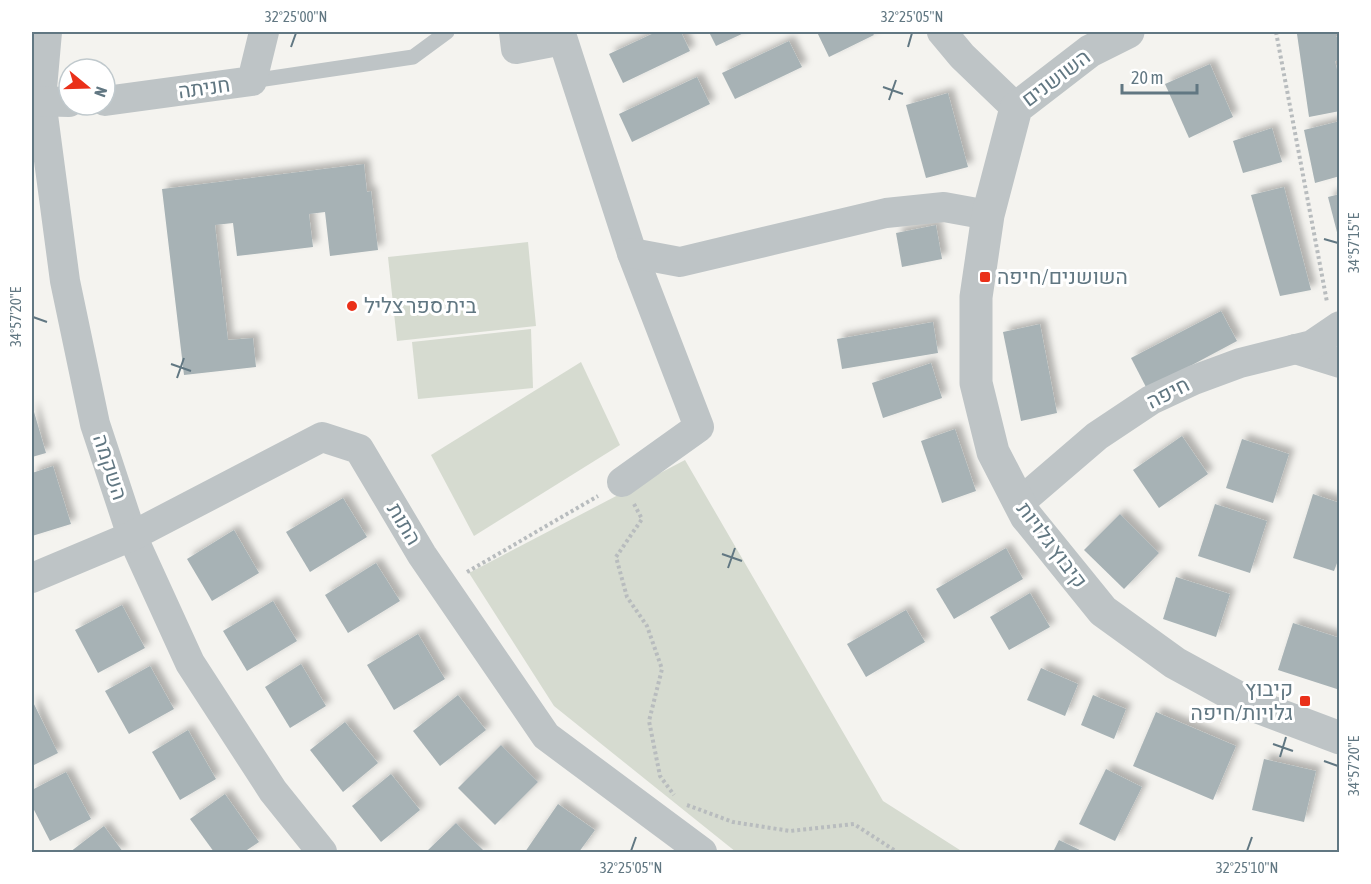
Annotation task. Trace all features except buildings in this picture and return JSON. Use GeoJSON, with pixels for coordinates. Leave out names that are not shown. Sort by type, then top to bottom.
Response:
{"type":"FeatureCollection","features":[{"type":"Feature","properties":{"kind":"street","name":"השקמה"},"geometry":{"type":"LineString","coordinates":[[47,32],[47,101],[70,303],[95,424],[132,537],[190,663],[273,791],[322,852]]}},
{"type":"Feature","properties":{"kind":"street","name":"חניתה"},"geometry":{"type":"LineString","coordinates":[[117,99],[252,81],[264,32]]}},
{"type":"Feature","properties":{"kind":"street"},"geometry":{"type":"LineString","coordinates":[[514,32],[516,49],[562,40],[632,253],[699,427],[622,482]]}},
{"type":"Feature","properties":{"kind":"street","name":"השושנים"},"geometry":{"type":"LineString","coordinates":[[942,32],[962,56],[1016,108],[1090,51],[1128,32]]}},
{"type":"Feature","properties":{"kind":"street","name":"קיבוץ גלויות"},"geometry":{"type":"LineString","coordinates":[[1016,108],[988,215],[976,297],[976,383],[993,452],[1026,516],[1103,611],[1175,663],[1250,704],[1340,738]]}},
{"type":"Feature","properties":{"kind":"street"},"geometry":{"type":"LineString","coordinates":[[632,253],[680,262],[886,213],[944,207],[988,215]]}},
{"type":"Feature","properties":{"kind":"street","name":"חיפה"},"geometry":{"type":"LineString","coordinates":[[1019,502],[1097,436],[1151,400],[1194,380],[1240,363],[1312,345],[1336,329]]}},
{"type":"Feature","properties":{"kind":"street"},"geometry":{"type":"LineString","coordinates":[[1295,349],[1340,363]]}},
{"type":"Feature","properties":{"kind":"street","name":"התות"},"geometry":{"type":"LineString","coordinates":[[32,578],[132,537],[322,437],[359,449],[422,555],[546,736],[702,852]]}},
{"type":"Feature","properties":{"kind":"lane"},"geometry":{"type":"LineString","coordinates":[[252,81],[413,57],[447,32]]}},
{"type":"Feature","properties":{"kind":"path"},"geometry":{"type":"LineString","coordinates":[[1276,32],[1336,329]]}},
{"type":"Feature","properties":{"kind":"path"},"geometry":{"type":"LineString","coordinates":[[443,586],[622,482],[642,519],[616,557],[627,597],[647,626],[662,669],[649,721],[660,776],[678,801],[733,822],[790,831],[854,824],[897,852]]}},
{"type":"Feature","properties":{"kind":"shaded area"},"geometry":{"type":"Polygon","coordinates":[[[528,242],[536,326],[397,341],[388,257],[528,242]]]}},
{"type":"Feature","properties":{"kind":"shaded area"},"geometry":{"type":"Polygon","coordinates":[[[531,329],[533,388],[418,399],[412,342],[531,329]]]}},
{"type":"Feature","properties":{"kind":"shaded area"},"geometry":{"type":"Polygon","coordinates":[[[581,362],[620,445],[474,536],[431,455],[581,362]]]}},
{"type":"Feature","properties":{"kind":"shaded area"},"geometry":{"type":"Polygon","coordinates":[[[685,460],[883,801],[963,852],[736,852],[554,706],[469,573],[685,460]]]}},
{"type":"Feature","properties":{"kind":"place","name":"השושנים/חיפה"},"geometry":{"type":"Point","coordinates":[985,277]}},
{"type":"Feature","properties":{"kind":"place","name":"בית ספר צליל"},"geometry":{"type":"Point","coordinates":[352,306]}},
{"type":"Feature","properties":{"kind":"place","name":"קיבוץ גלויות/חיפה"},"geometry":{"type":"Point","coordinates":[1305,701]}}]}
